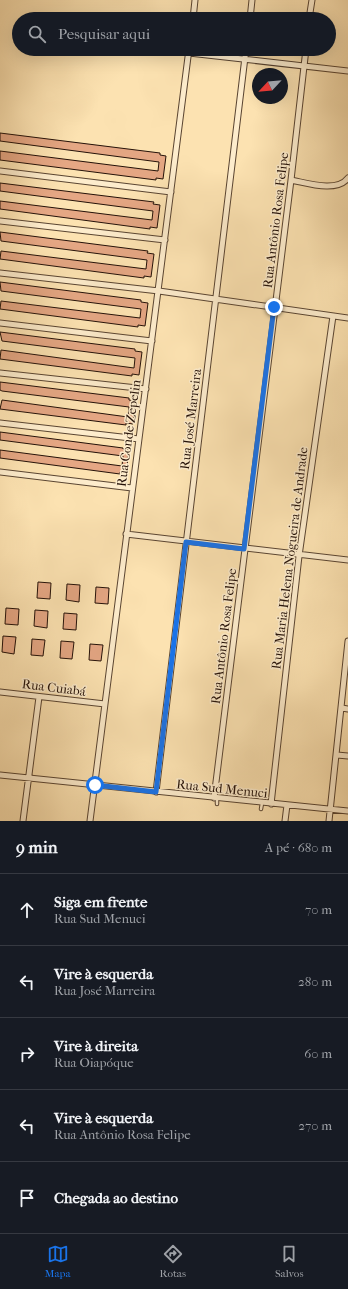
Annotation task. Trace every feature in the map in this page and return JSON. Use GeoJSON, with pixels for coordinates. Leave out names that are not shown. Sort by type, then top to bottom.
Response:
{"type":"FeatureCollection","features":[{"type":"Feature","properties":{"kind":"street"},"geometry":{"type":"LineString","coordinates":[[194,12],[195,0]]}},
{"type":"Feature","properties":{"kind":"street"},"geometry":{"type":"LineString","coordinates":[[251,12],[252,0]]}},
{"type":"Feature","properties":{"kind":"street"},"geometry":{"type":"LineString","coordinates":[[311,12],[312,0]]}},
{"type":"Feature","properties":{"kind":"street","name":"Rua Conde Zepelin"},"geometry":{"type":"LineString","coordinates":[[90,821],[188,56]]}},
{"type":"Feature","properties":{"kind":"street"},"geometry":{"type":"LineString","coordinates":[[224,56],[348,71]]}},
{"type":"Feature","properties":{"kind":"street","name":"Rua José Marreira"},"geometry":{"type":"LineString","coordinates":[[156,792],[245,56]]}},
{"type":"Feature","properties":{"kind":"street","name":"Rua Antônio Rosa Felipe"},"geometry":{"type":"LineString","coordinates":[[216,800],[244,549],[291,180],[305,56]]}},
{"type":"Feature","properties":{"kind":"street"},"geometry":{"type":"LineString","coordinates":[[0,172],[171,192]]}},
{"type":"Feature","properties":{"kind":"street"},"geometry":{"type":"LineString","coordinates":[[291,180],[334,186],[344,183],[348,178]]}},
{"type":"Feature","properties":{"kind":"street"},"geometry":{"type":"LineString","coordinates":[[0,221],[165,240]]}},
{"type":"Feature","properties":{"kind":"street"},"geometry":{"type":"LineString","coordinates":[[0,272],[159,291],[348,318]]}},
{"type":"Feature","properties":{"kind":"street","name":"Rua Maria Helena Nogueira de Andrade"},"geometry":{"type":"LineString","coordinates":[[271,804],[299,556],[333,316]]}},
{"type":"Feature","properties":{"kind":"street"},"geometry":{"type":"LineString","coordinates":[[0,323],[152,341]]}},
{"type":"Feature","properties":{"kind":"street"},"geometry":{"type":"LineString","coordinates":[[0,373],[146,389]]}},
{"type":"Feature","properties":{"kind":"street"},"geometry":{"type":"LineString","coordinates":[[0,423],[139,439]]}},
{"type":"Feature","properties":{"kind":"street"},"geometry":{"type":"LineString","coordinates":[[0,472],[132,488]]}},
{"type":"Feature","properties":{"kind":"street"},"geometry":{"type":"LineString","coordinates":[[126,534],[299,556],[348,560]]}},
{"type":"Feature","properties":{"kind":"street"},"geometry":{"type":"LineString","coordinates":[[329,821],[348,641]]}},
{"type":"Feature","properties":{"kind":"street","name":"Rua Cuiabá"},"geometry":{"type":"LineString","coordinates":[[0,692],[105,704]]}},
{"type":"Feature","properties":{"kind":"street"},"geometry":{"type":"LineString","coordinates":[[23,821],[39,696]]}},
{"type":"Feature","properties":{"kind":"street"},"geometry":{"type":"LineString","coordinates":[[342,708],[348,709]]}},
{"type":"Feature","properties":{"kind":"street"},"geometry":{"type":"LineString","coordinates":[[337,755],[348,756]]}},
{"type":"Feature","properties":{"kind":"street","name":"Rua Sud Menuci"},"geometry":{"type":"LineString","coordinates":[[0,775],[216,800],[287,805],[348,812]]}},
{"type":"Feature","properties":{"kind":"street"},"geometry":{"type":"LineString","coordinates":[[285,821],[287,805]]}},
{"type":"Feature","properties":{"kind":"lane"},"geometry":{"type":"LineString","coordinates":[[261,809],[262,803]]}},
{"type":"Feature","properties":{"kind":"building"},"geometry":{"type":"Polygon","coordinates":[[[0,133],[160,153],[160,155],[166,156],[163,179],[156,178],[156,180],[0,160],[0,151],[158,171],[159,162],[0,141],[0,133]]]}},
{"type":"Feature","properties":{"kind":"building"},"geometry":{"type":"Polygon","coordinates":[[[0,183],[154,202],[153,204],[160,205],[157,228],[150,227],[150,229],[0,209],[0,201],[152,220],[153,211],[0,191],[0,183]]]}},
{"type":"Feature","properties":{"kind":"building"},"geometry":{"type":"Polygon","coordinates":[[[0,232],[148,251],[147,253],[154,254],[151,277],[144,276],[144,278],[0,259],[1,251],[146,269],[147,260],[1,241],[0,232]]]}},
{"type":"Feature","properties":{"kind":"building"},"geometry":{"type":"Polygon","coordinates":[[[0,282],[141,300],[141,302],[148,303],[145,326],[138,325],[138,327],[0,309],[1,301],[140,318],[141,309],[1,291],[0,282]]]}},
{"type":"Feature","properties":{"kind":"building"},"geometry":{"type":"Polygon","coordinates":[[[0,332],[135,349],[135,351],[142,352],[139,375],[132,374],[132,376],[0,359],[1,350],[134,368],[135,358],[2,341],[0,332]]]}},
{"type":"Feature","properties":{"kind":"building"},"geometry":{"type":"Polygon","coordinates":[[[0,382],[129,398],[129,400],[135,401],[133,424],[126,423],[126,425],[0,409],[2,400],[128,417],[129,407],[2,391],[0,390],[0,382]]]}},
{"type":"Feature","properties":{"kind":"building"},"geometry":{"type":"Polygon","coordinates":[[[0,432],[123,448],[129,450],[126,473],[120,472],[120,474],[0,458],[0,450],[122,466],[123,456],[0,440],[0,432]]]}},
{"type":"Feature","properties":{"kind":"building"},"geometry":{"type":"Polygon","coordinates":[[[38,582],[51,583],[50,599],[37,598],[38,582]]]}},
{"type":"Feature","properties":{"kind":"building"},"geometry":{"type":"Polygon","coordinates":[[[67,584],[80,585],[79,602],[66,600],[67,584]]]}},
{"type":"Feature","properties":{"kind":"building"},"geometry":{"type":"Polygon","coordinates":[[[96,587],[109,588],[108,604],[95,603],[96,587]]]}},
{"type":"Feature","properties":{"kind":"building"},"geometry":{"type":"Polygon","coordinates":[[[6,608],[19,609],[18,625],[5,624],[6,608]]]}},
{"type":"Feature","properties":{"kind":"building"},"geometry":{"type":"Polygon","coordinates":[[[35,610],[48,611],[47,628],[34,626],[35,610]]]}},
{"type":"Feature","properties":{"kind":"building"},"geometry":{"type":"Polygon","coordinates":[[[64,613],[77,614],[76,630],[63,629],[64,613]]]}},
{"type":"Feature","properties":{"kind":"building"},"geometry":{"type":"Polygon","coordinates":[[[3,636],[16,637],[14,654],[2,652],[3,636]]]}},
{"type":"Feature","properties":{"kind":"building"},"geometry":{"type":"Polygon","coordinates":[[[32,639],[45,640],[43,656],[31,655],[32,639]]]}},
{"type":"Feature","properties":{"kind":"building"},"geometry":{"type":"Polygon","coordinates":[[[61,641],[74,642],[72,659],[60,658],[61,641]]]}},
{"type":"Feature","properties":{"kind":"building"},"geometry":{"type":"Polygon","coordinates":[[[90,644],[103,645],[101,661],[89,660],[90,644]]]}},
{"type":"Feature","properties":{"kind":"route"},"geometry":{"type":"LineString","coordinates":[[95,785],[156,792],[186,542],[244,549],[274,307]]}}]}
